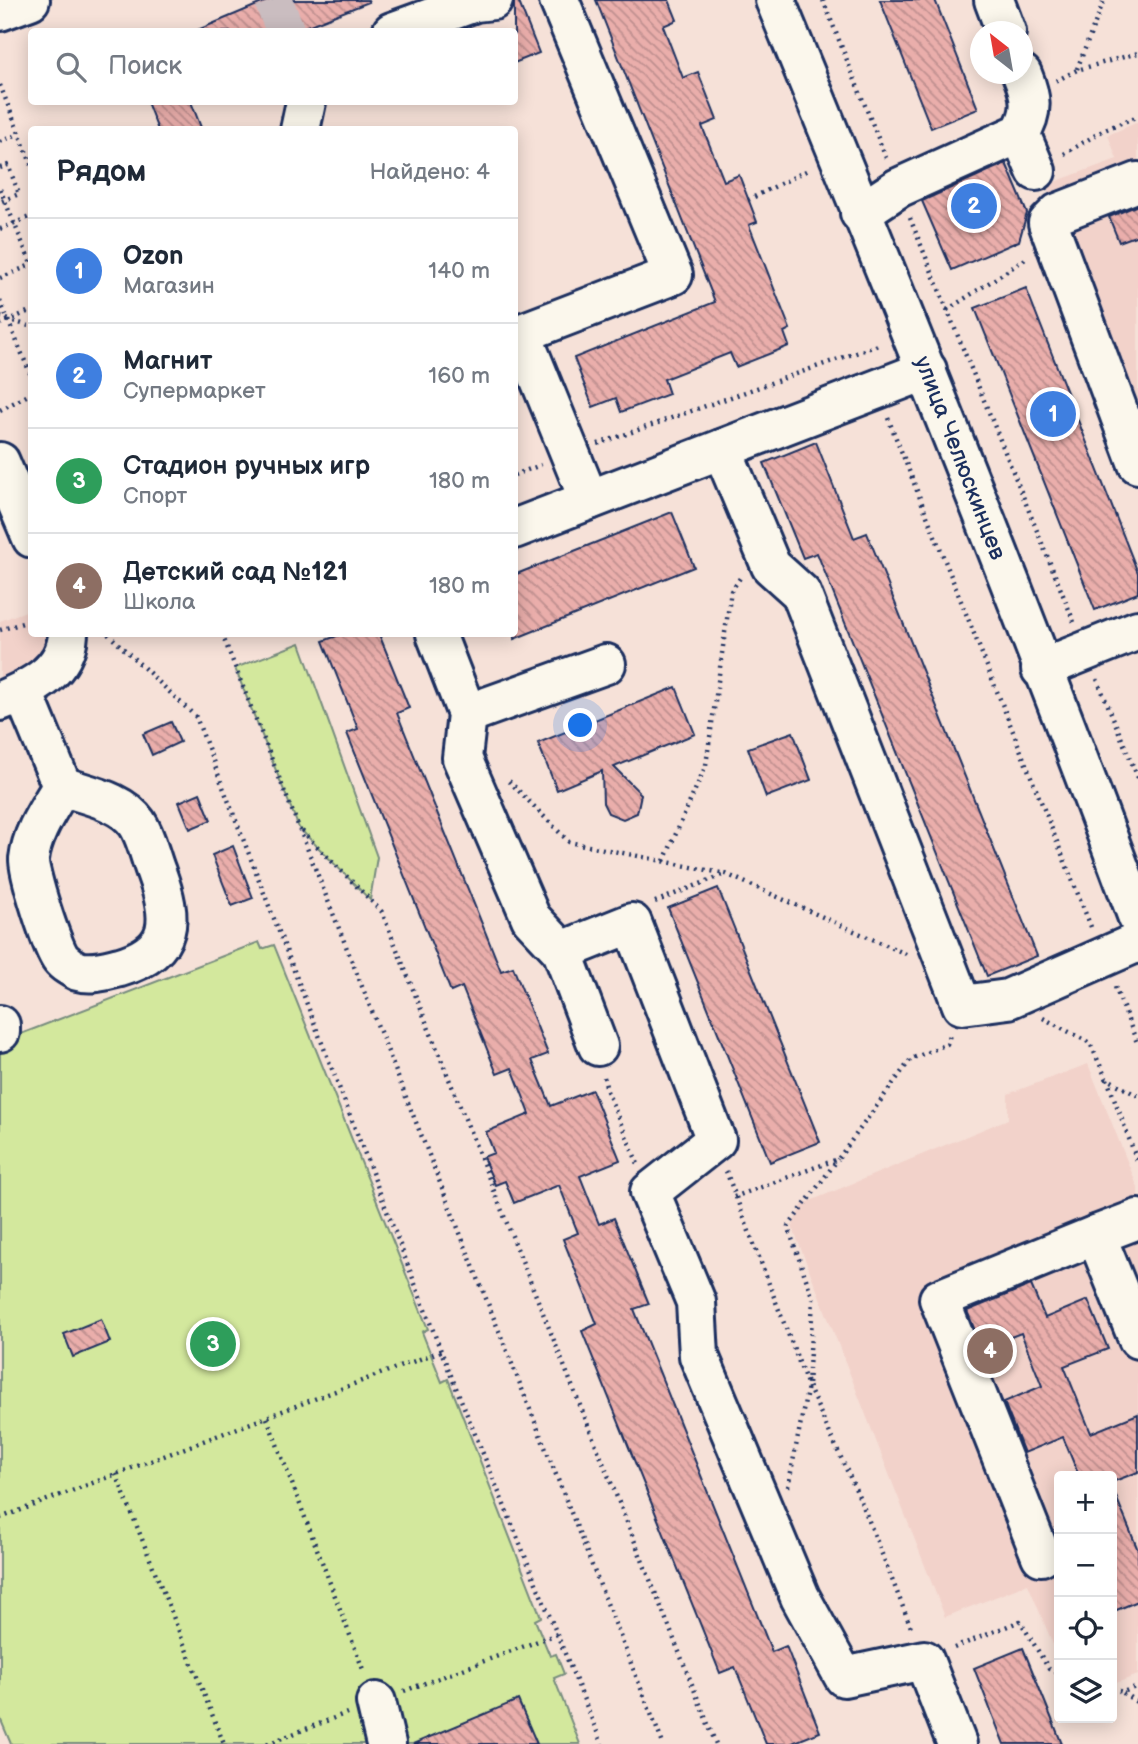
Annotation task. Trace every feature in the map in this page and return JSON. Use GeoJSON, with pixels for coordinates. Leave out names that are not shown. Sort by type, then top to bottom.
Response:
{"type":"FeatureCollection","features":[{"type":"Feature","properties":{"kind":"street"},"geometry":{"type":"LineString","coordinates":[[0,12],[30,0]]}},
{"type":"Feature","properties":{"kind":"street"},"geometry":{"type":"LineString","coordinates":[[403,28],[475,2],[493,0]]}},
{"type":"Feature","properties":{"kind":"street"},"geometry":{"type":"LineString","coordinates":[[559,0],[673,275],[518,334],[589,500]]}},
{"type":"Feature","properties":{"kind":"street","name":"улица Челюскинцев"},"geometry":{"type":"LineString","coordinates":[[775,0],[860,213],[927,370],[1041,669],[1126,845],[1138,918]]}},
{"type":"Feature","properties":{"kind":"street"},"geometry":{"type":"LineString","coordinates":[[994,0],[1002,21]]}},
{"type":"Feature","properties":{"kind":"street"},"geometry":{"type":"LineString","coordinates":[[860,213],[898,188],[1020,133],[1030,118],[1026,84]]}},
{"type":"Feature","properties":{"kind":"street"},"geometry":{"type":"LineString","coordinates":[[301,126],[305,105]]}},
{"type":"Feature","properties":{"kind":"street"},"geometry":{"type":"LineString","coordinates":[[1020,133],[1036,171]]}},
{"type":"Feature","properties":{"kind":"street"},"geometry":{"type":"LineString","coordinates":[[1138,182],[1058,213],[1048,223],[1138,464]]}},
{"type":"Feature","properties":{"kind":"street"},"geometry":{"type":"LineString","coordinates":[[518,527],[927,370]]}},
{"type":"Feature","properties":{"kind":"street"},"geometry":{"type":"LineString","coordinates":[[722,449],[771,566],[801,593],[954,988],[1008,999],[1138,942]]}},
{"type":"Feature","properties":{"kind":"street"},"geometry":{"type":"LineString","coordinates":[[0,462],[28,528]]}},
{"type":"Feature","properties":{"kind":"street"},"geometry":{"type":"LineString","coordinates":[[1041,669],[1138,630]]}},
{"type":"Feature","properties":{"kind":"street"},"geometry":{"type":"LineString","coordinates":[[62,786],[38,828],[29,862],[57,952],[62,960],[78,971],[95,973],[148,955],[162,943],[168,926],[160,885],[138,824],[128,813],[114,805],[62,786],[11,696],[59,666],[67,650],[68,637]]}},
{"type":"Feature","properties":{"kind":"street"},"geometry":{"type":"LineString","coordinates":[[437,637],[467,713],[462,758],[531,918],[562,951],[598,1046]]}},
{"type":"Feature","properties":{"kind":"street"},"geometry":{"type":"LineString","coordinates":[[467,713],[606,664]]}},
{"type":"Feature","properties":{"kind":"street"},"geometry":{"type":"LineString","coordinates":[[562,951],[632,923],[716,1140],[650,1192],[696,1302],[699,1356],[800,1597],[844,1677],[924,1660],[957,1744]]}},
{"type":"Feature","properties":{"kind":"street"},"geometry":{"type":"LineString","coordinates":[[0,1025],[0,1032]]}},
{"type":"Feature","properties":{"kind":"street"},"geometry":{"type":"LineString","coordinates":[[1041,1556],[939,1299],[1138,1219]]}},
{"type":"Feature","properties":{"kind":"street"},"geometry":{"type":"LineString","coordinates":[[1096,1236],[1138,1339]]}},
{"type":"Feature","properties":{"kind":"street"},"geometry":{"type":"LineString","coordinates":[[376,1702],[386,1744]]}},
{"type":"Feature","properties":{"kind":"path"},"geometry":{"type":"LineString","coordinates":[[823,0],[1138,778]]}},
{"type":"Feature","properties":{"kind":"path"},"geometry":{"type":"LineString","coordinates":[[1077,70],[1104,0]]}},
{"type":"Feature","properties":{"kind":"path"},"geometry":{"type":"LineString","coordinates":[[1033,82],[1138,53]]}},
{"type":"Feature","properties":{"kind":"path"},"geometry":{"type":"LineString","coordinates":[[0,85],[28,156]]}},
{"type":"Feature","properties":{"kind":"path"},"geometry":{"type":"LineString","coordinates":[[1036,171],[1104,130],[1138,116]]}},
{"type":"Feature","properties":{"kind":"path"},"geometry":{"type":"LineString","coordinates":[[0,142],[19,134]]}},
{"type":"Feature","properties":{"kind":"path"},"geometry":{"type":"LineString","coordinates":[[748,200],[839,155]]}},
{"type":"Feature","properties":{"kind":"path"},"geometry":{"type":"LineString","coordinates":[[0,168],[8,165],[19,194],[2,201]]}},
{"type":"Feature","properties":{"kind":"path"},"geometry":{"type":"LineString","coordinates":[[0,189],[2,201],[28,258]]}},
{"type":"Feature","properties":{"kind":"path"},"geometry":{"type":"LineString","coordinates":[[0,229],[28,218]]}},
{"type":"Feature","properties":{"kind":"path"},"geometry":{"type":"LineString","coordinates":[[947,310],[1032,254],[1048,223]]}},
{"type":"Feature","properties":{"kind":"path"},"geometry":{"type":"LineString","coordinates":[[0,278],[28,266]]}},
{"type":"Feature","properties":{"kind":"path"},"geometry":{"type":"LineString","coordinates":[[0,301],[28,368]]}},
{"type":"Feature","properties":{"kind":"path"},"geometry":{"type":"LineString","coordinates":[[0,324],[28,312]]}},
{"type":"Feature","properties":{"kind":"path"},"geometry":{"type":"LineString","coordinates":[[0,317],[28,326]]}},
{"type":"Feature","properties":{"kind":"path"},"geometry":{"type":"LineString","coordinates":[[518,474],[885,342]]}},
{"type":"Feature","properties":{"kind":"path"},"geometry":{"type":"LineString","coordinates":[[877,389],[1138,1045]]}},
{"type":"Feature","properties":{"kind":"path"},"geometry":{"type":"LineString","coordinates":[[0,410],[28,395]]}},
{"type":"Feature","properties":{"kind":"path"},"geometry":{"type":"LineString","coordinates":[[664,862],[706,765],[732,591],[762,544]]}},
{"type":"Feature","properties":{"kind":"path"},"geometry":{"type":"LineString","coordinates":[[0,630],[28,621]]}},
{"type":"Feature","properties":{"kind":"path"},"geometry":{"type":"LineString","coordinates":[[111,637],[196,717],[441,1351],[602,1744]]}},
{"type":"Feature","properties":{"kind":"path"},"geometry":{"type":"LineString","coordinates":[[223,637],[663,1744]]}},
{"type":"Feature","properties":{"kind":"path"},"geometry":{"type":"LineString","coordinates":[[462,758],[499,772],[569,842],[726,874],[954,988],[947,1044],[911,1059],[788,1227],[813,1299],[808,1386],[790,1483],[768,1520]]}},
{"type":"Feature","properties":{"kind":"path"},"geometry":{"type":"LineString","coordinates":[[299,828],[382,912],[716,1744]]}},
{"type":"Feature","properties":{"kind":"path"},"geometry":{"type":"LineString","coordinates":[[632,923],[654,903],[726,874]]}},
{"type":"Feature","properties":{"kind":"path"},"geometry":{"type":"LineString","coordinates":[[1008,999],[1090,1043],[1138,1163]]}},
{"type":"Feature","properties":{"kind":"path"},"geometry":{"type":"LineString","coordinates":[[598,1046],[607,1091],[650,1192]]}},
{"type":"Feature","properties":{"kind":"path"},"geometry":{"type":"LineString","coordinates":[[1106,1078],[1138,1096]]}},
{"type":"Feature","properties":{"kind":"path"},"geometry":{"type":"LineString","coordinates":[[716,1140],[734,1198],[808,1386],[861,1502],[924,1660],[1020,1621],[1049,1668],[1054,1670]]}},
{"type":"Feature","properties":{"kind":"path"},"geometry":{"type":"LineString","coordinates":[[734,1198],[838,1159]]}},
{"type":"Feature","properties":{"kind":"path"},"geometry":{"type":"LineString","coordinates":[[0,1518],[441,1351]]}},
{"type":"Feature","properties":{"kind":"path"},"geometry":{"type":"LineString","coordinates":[[267,1418],[376,1702]]}},
{"type":"Feature","properties":{"kind":"path"},"geometry":{"type":"LineString","coordinates":[[116,1474],[224,1744]]}},
{"type":"Feature","properties":{"kind":"path"},"geometry":{"type":"LineString","coordinates":[[267,1744],[557,1634]]}},
{"type":"Feature","properties":{"kind":"path"},"geometry":{"type":"LineString","coordinates":[[1123,1692],[1138,1686]]}},
{"type":"Feature","properties":{"kind":"path"},"geometry":{"type":"LineString","coordinates":[[1117,1690],[1138,1703]]}},
{"type":"Feature","properties":{"kind":"shaded area"},"geometry":{"type":"Polygon","coordinates":[[[1138,122],[1138,417],[1046,185],[1117,159],[1108,135],[1138,122]]]}},
{"type":"Feature","properties":{"kind":"shaded area"},"geometry":{"type":"Polygon","coordinates":[[[28,610],[28,637],[58,637],[57,648],[0,684],[0,621],[28,610]]]}},
{"type":"Feature","properties":{"kind":"shaded area"},"geometry":{"type":"Polygon","coordinates":[[[1088,1064],[1138,1188],[1138,1675],[1117,1683],[1117,1471],[1054,1471],[1054,1647],[1028,1584],[945,1617],[792,1226],[803,1204],[1008,1119],[1008,1094],[1088,1064]]]}},
{"type":"Feature","properties":{"kind":"green space"},"geometry":{"type":"Polygon","coordinates":[[[300,643],[377,857],[370,900],[299,828],[235,668],[300,643]]]}},
{"type":"Feature","properties":{"kind":"green space"},"geometry":{"type":"Polygon","coordinates":[[[259,942],[262,949],[274,945],[428,1329],[422,1332],[442,1382],[448,1379],[541,1617],[535,1620],[550,1656],[556,1654],[564,1674],[554,1678],[580,1744],[11,1744],[0,1718],[0,1042],[259,942]]]}},
{"type":"Feature","properties":{"kind":"building"},"geometry":{"type":"Polygon","coordinates":[[[269,0],[369,2],[302,28],[202,28],[269,0]]]}},
{"type":"Feature","properties":{"kind":"building"},"geometry":{"type":"Polygon","coordinates":[[[514,0],[518,0],[539,53],[518,61],[518,28],[514,28],[514,0]]]}},
{"type":"Feature","properties":{"kind":"building"},"geometry":{"type":"Polygon","coordinates":[[[596,0],[669,0],[677,20],[663,26],[683,78],[698,72],[717,120],[702,126],[724,181],[739,175],[757,222],[749,225],[790,329],[784,332],[789,346],[736,367],[730,353],[664,379],[669,394],[621,412],[616,398],[593,407],[574,358],[715,302],[596,0]]]}},
{"type":"Feature","properties":{"kind":"building"},"geometry":{"type":"Polygon","coordinates":[[[880,0],[935,0],[978,109],[931,128],[880,0]]]}},
{"type":"Feature","properties":{"kind":"building"},"geometry":{"type":"Polygon","coordinates":[[[148,105],[192,105],[200,126],[156,126],[148,105]]]}},
{"type":"Feature","properties":{"kind":"building"},"geometry":{"type":"Polygon","coordinates":[[[1006,163],[1027,213],[1019,241],[952,270],[922,201],[1006,163]]]}},
{"type":"Feature","properties":{"kind":"building"},"geometry":{"type":"Polygon","coordinates":[[[1138,205],[1138,235],[1119,242],[1109,217],[1138,205]]]}},
{"type":"Feature","properties":{"kind":"building"},"geometry":{"type":"Polygon","coordinates":[[[1026,288],[1138,573],[1138,593],[1095,610],[975,308],[1026,288]]]}},
{"type":"Feature","properties":{"kind":"building"},"geometry":{"type":"Polygon","coordinates":[[[816,442],[854,538],[867,533],[1037,956],[987,976],[817,553],[803,558],[764,463],[816,442]]]}},
{"type":"Feature","properties":{"kind":"building"},"geometry":{"type":"Polygon","coordinates":[[[672,512],[694,567],[514,639],[518,637],[518,573],[672,512]]]}},
{"type":"Feature","properties":{"kind":"building"},"geometry":{"type":"Polygon","coordinates":[[[334,637],[380,637],[409,708],[397,713],[501,971],[513,967],[548,1054],[532,1060],[551,1106],[592,1090],[620,1160],[580,1176],[599,1224],[614,1218],[649,1304],[634,1309],[772,1652],[786,1646],[820,1732],[790,1744],[766,1744],[735,1667],[720,1673],[582,1331],[597,1324],[563,1239],[578,1233],[559,1185],[514,1203],[505,1181],[495,1185],[483,1157],[494,1153],[486,1132],[530,1114],[512,1068],[497,1074],[462,987],[451,992],[347,733],[358,729],[323,641],[334,637]]]}},
{"type":"Feature","properties":{"kind":"building"},"geometry":{"type":"Polygon","coordinates":[[[676,687],[695,734],[614,767],[641,794],[637,813],[623,819],[608,813],[603,803],[602,771],[557,790],[538,743],[676,687]]]}},
{"type":"Feature","properties":{"kind":"building"},"geometry":{"type":"Polygon","coordinates":[[[171,722],[180,742],[152,755],[143,734],[171,722]]]}},
{"type":"Feature","properties":{"kind":"building"},"geometry":{"type":"Polygon","coordinates":[[[793,732],[811,780],[766,797],[748,748],[793,732]]]}},
{"type":"Feature","properties":{"kind":"building"},"geometry":{"type":"Polygon","coordinates":[[[200,793],[211,820],[190,829],[179,802],[200,793]]]}},
{"type":"Feature","properties":{"kind":"building"},"geometry":{"type":"Polygon","coordinates":[[[233,846],[253,898],[232,906],[212,855],[233,846]]]}},
{"type":"Feature","properties":{"kind":"building"},"geometry":{"type":"Polygon","coordinates":[[[718,888],[820,1142],[770,1162],[668,908],[718,888]]]}},
{"type":"Feature","properties":{"kind":"building"},"geometry":{"type":"Polygon","coordinates":[[[1031,1285],[1045,1318],[1088,1300],[1108,1349],[1064,1366],[1091,1433],[1138,1414],[1138,1472],[1117,1480],[1117,1471],[1077,1471],[1063,1437],[1024,1453],[1004,1402],[1042,1386],[1021,1333],[982,1348],[967,1311],[1031,1285]]]}},
{"type":"Feature","properties":{"kind":"building"},"geometry":{"type":"Polygon","coordinates":[[[101,1319],[110,1342],[73,1357],[64,1334],[101,1319]]]}},
{"type":"Feature","properties":{"kind":"building"},"geometry":{"type":"Polygon","coordinates":[[[1117,1499],[1138,1550],[1138,1601],[1117,1610],[1117,1499]]]}},
{"type":"Feature","properties":{"kind":"building"},"geometry":{"type":"Polygon","coordinates":[[[1023,1648],[1062,1744],[1004,1744],[974,1668],[1023,1648]]]}},
{"type":"Feature","properties":{"kind":"building"},"geometry":{"type":"Polygon","coordinates":[[[518,1700],[537,1744],[413,1744],[518,1700]]]}},
{"type":"Feature","properties":{"kind":"tunnel"},"geometry":{"type":"LineString","coordinates":[[273,0],[284,28]]}},
{"type":"Feature","properties":{"kind":"place","name":"Магнит"},"geometry":{"type":"Point","coordinates":[974,206]}},
{"type":"Feature","properties":{"kind":"place","name":"Ozon"},"geometry":{"type":"Point","coordinates":[1053,414]}},
{"type":"Feature","properties":{"kind":"place","name":"Стадион ручных игр"},"geometry":{"type":"Point","coordinates":[213,1344]}},
{"type":"Feature","properties":{"kind":"place","name":"Детский сад №121"},"geometry":{"type":"Point","coordinates":[990,1351]}}]}
